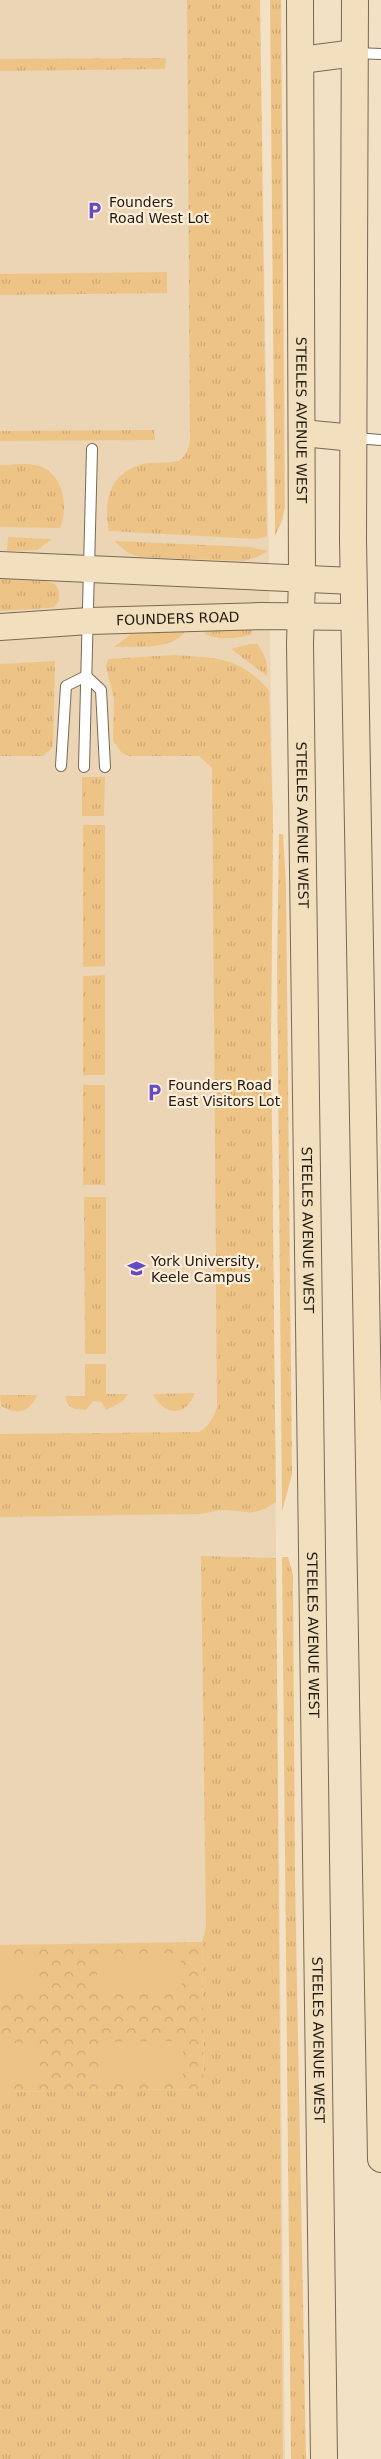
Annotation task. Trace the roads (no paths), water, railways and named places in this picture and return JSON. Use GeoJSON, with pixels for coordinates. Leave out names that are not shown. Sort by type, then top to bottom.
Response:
{"type":"FeatureCollection","features":[{"type":"Feature","properties":{"kind":"main road","name":"STEELES AVENUE WEST"},"geometry":{"type":"LineString","coordinates":[[300,0],[302,60],[302,580],[300,618],[324,2459]]}},
{"type":"Feature","properties":{"kind":"main road"},"geometry":{"type":"LineString","coordinates":[[355,0],[353,581],[381,2159]]}},
{"type":"Feature","properties":{"kind":"main road"},"geometry":{"type":"LineString","coordinates":[[302,60],[355,53]]}},
{"type":"Feature","properties":{"kind":"main road"},"geometry":{"type":"LineString","coordinates":[[302,433],[354,438]]}},
{"type":"Feature","properties":{"kind":"main road"},"geometry":{"type":"LineString","coordinates":[[0,564],[353,581]]}},
{"type":"Feature","properties":{"kind":"main road","name":"FOUNDERS ROAD"},"geometry":{"type":"LineString","coordinates":[[0,627],[89,621],[262,616],[300,618],[354,617]]}},
{"type":"Feature","properties":{"kind":"lane"},"geometry":{"type":"LineString","coordinates":[[355,53],[381,54]]}},
{"type":"Feature","properties":{"kind":"lane"},"geometry":{"type":"LineString","coordinates":[[354,438],[381,440]]}},
{"type":"Feature","properties":{"kind":"lane"},"geometry":{"type":"LineString","coordinates":[[84,767],[92,449]]}},
{"type":"Feature","properties":{"kind":"lane"},"geometry":{"type":"LineString","coordinates":[[61,766],[66,686],[86,676]]}},
{"type":"Feature","properties":{"kind":"lane"},"geometry":{"type":"LineString","coordinates":[[86,676],[101,690],[105,767]]}},
{"type":"Feature","properties":{"kind":"place","name":"Founders Road West Lot"},"geometry":{"type":"Point","coordinates":[95,210]}},
{"type":"Feature","properties":{"kind":"place","name":"Founders Road East Visitors Lot"},"geometry":{"type":"Point","coordinates":[154,1093]}},
{"type":"Feature","properties":{"kind":"place","name":"York University, Keele Campus"},"geometry":{"type":"Point","coordinates":[137,1269]}}]}
